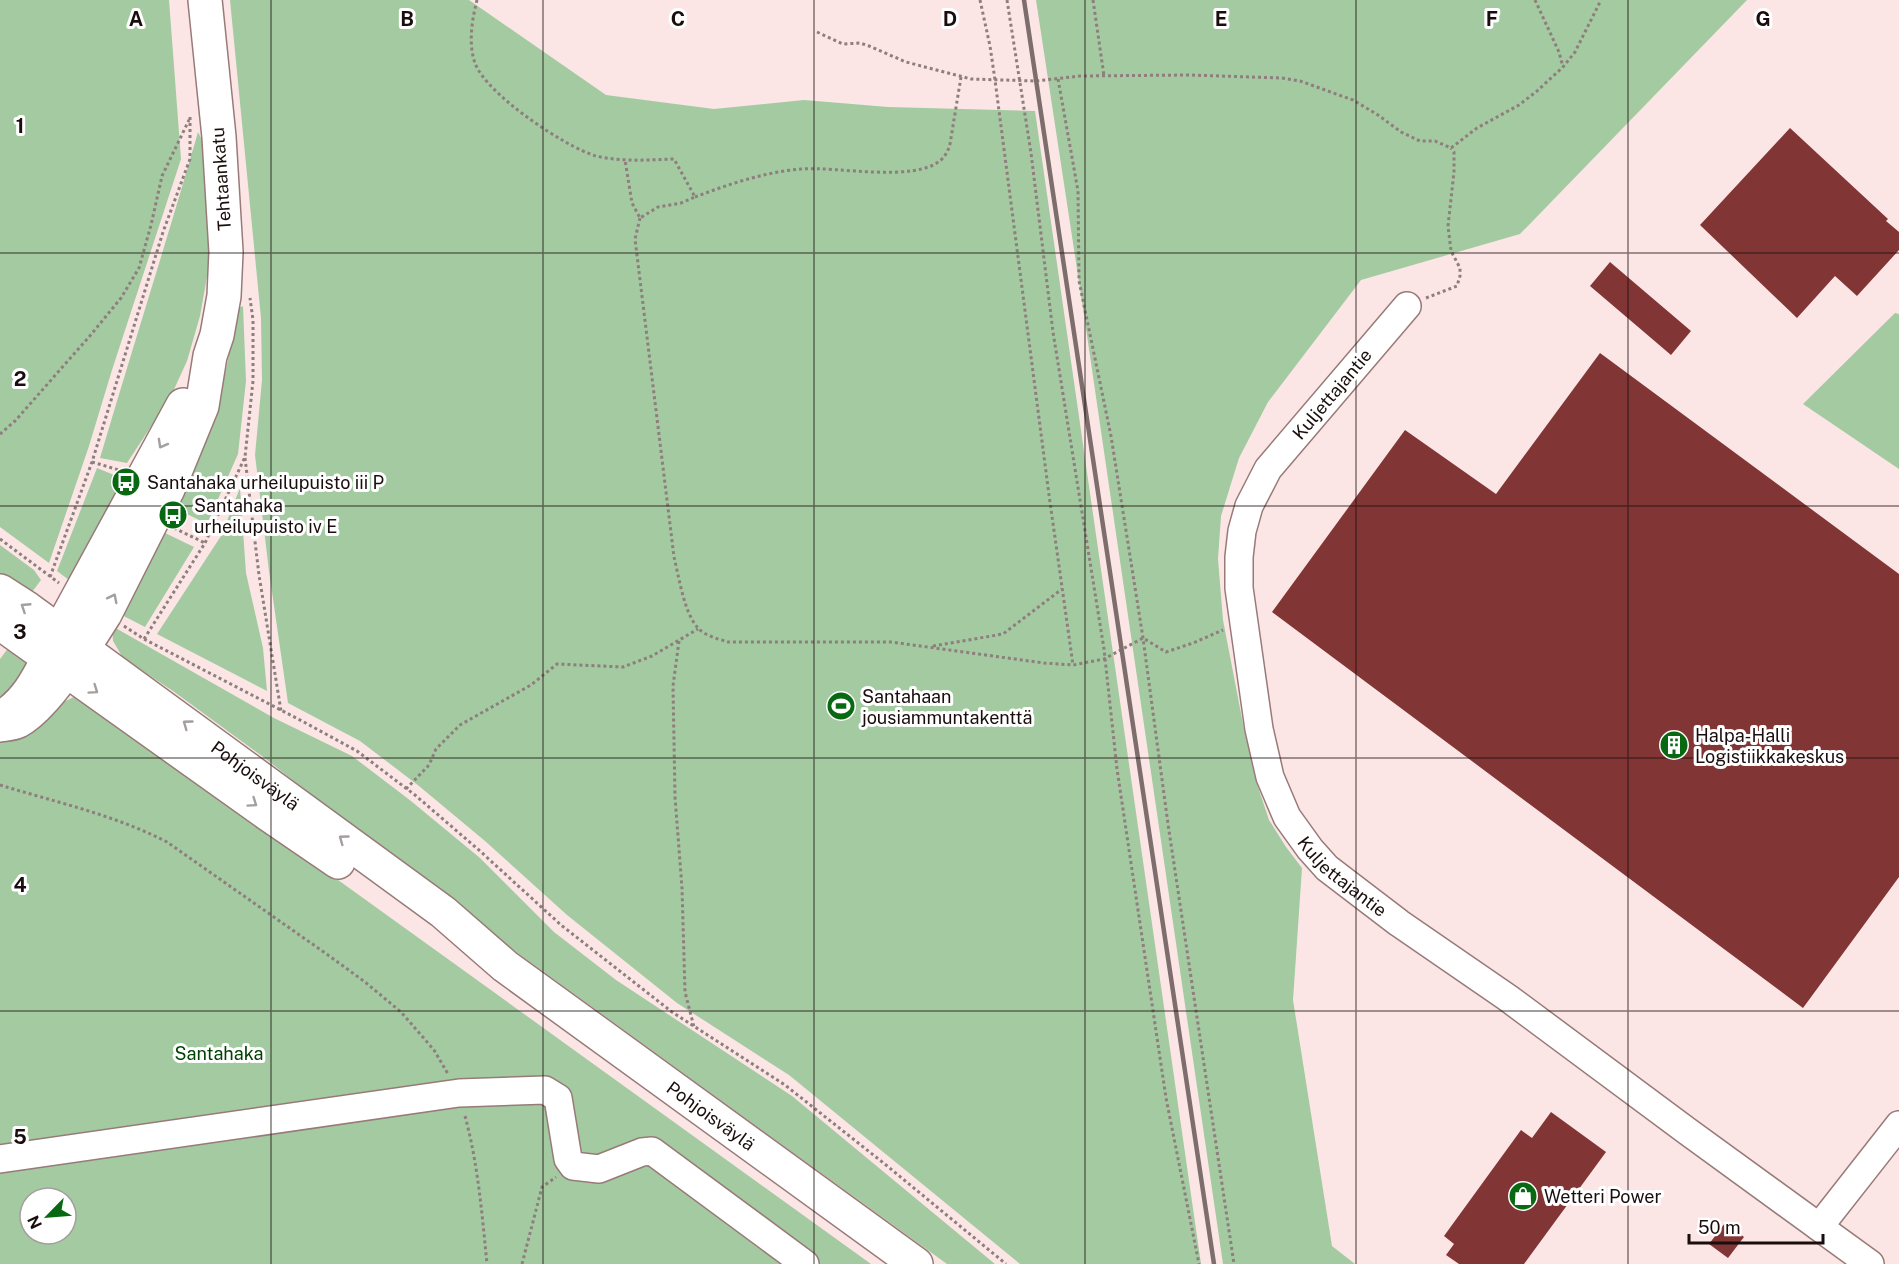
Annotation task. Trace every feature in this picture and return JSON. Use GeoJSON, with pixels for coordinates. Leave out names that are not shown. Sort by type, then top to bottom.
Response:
{"type":"FeatureCollection","features":[{"type":"Feature","properties":{"kind":"main road","name":"Tehtaankatu"},"geometry":{"type":"LineString","coordinates":[[92,605],[210,356],[217,335],[224,296],[226,252],[219,137],[205,0]]}},
{"type":"Feature","properties":{"kind":"main road","name":"Tehtaankatu"},"geometry":{"type":"LineString","coordinates":[[64,652],[92,605],[154,518],[202,406],[210,356]]}},
{"type":"Feature","properties":{"kind":"main road","name":"Pohjoisväylä"},"geometry":{"type":"LineString","coordinates":[[0,591],[64,652],[268,814],[430,925],[505,966],[916,1264]]}},
{"type":"Feature","properties":{"kind":"main road","name":"Pohjoisväylä"},"geometry":{"type":"LineString","coordinates":[[0,623],[64,652]]}},
{"type":"Feature","properties":{"kind":"street","name":"Kuljettajantie"},"geometry":{"type":"LineString","coordinates":[[1407,306],[1268,468],[1249,506],[1242,531],[1239,588],[1259,729],[1270,777],[1287,817],[1327,868],[1399,923],[1508,998],[1870,1264]]}},
{"type":"Feature","properties":{"kind":"street"},"geometry":{"type":"LineString","coordinates":[[0,715],[20,699],[31,684],[64,652]]}},
{"type":"Feature","properties":{"kind":"street"},"geometry":{"type":"LineString","coordinates":[[0,728],[18,724],[58,688],[64,652]]}},
{"type":"Feature","properties":{"kind":"street"},"geometry":{"type":"LineString","coordinates":[[0,1159],[459,1093],[545,1090],[558,1098],[568,1159],[573,1166],[599,1169],[642,1152],[652,1151],[806,1264]]}},
{"type":"Feature","properties":{"kind":"street"},"geometry":{"type":"LineString","coordinates":[[1819,1227],[1899,1125]]}},
{"type":"Feature","properties":{"kind":"path"},"geometry":{"type":"LineString","coordinates":[[477,0],[473,16],[472,50],[475,64],[497,92],[517,110],[580,150],[596,156],[625,160],[674,159],[695,197]]}},
{"type":"Feature","properties":{"kind":"path"},"geometry":{"type":"LineString","coordinates":[[980,0],[995,80],[1073,665]]}},
{"type":"Feature","properties":{"kind":"path"},"geometry":{"type":"LineString","coordinates":[[1007,0],[1031,153],[1053,332],[1104,659],[1117,769],[1166,1098],[1198,1264]]}},
{"type":"Feature","properties":{"kind":"path"},"geometry":{"type":"LineString","coordinates":[[1093,0],[1104,76]]}},
{"type":"Feature","properties":{"kind":"path"},"geometry":{"type":"LineString","coordinates":[[1535,0],[1559,52],[1563,67]]}},
{"type":"Feature","properties":{"kind":"path"},"geometry":{"type":"LineString","coordinates":[[1451,148],[1477,128],[1519,105],[1563,67],[1575,52],[1601,0]]}},
{"type":"Feature","properties":{"kind":"path"},"geometry":{"type":"LineString","coordinates":[[817,32],[843,44],[869,46],[906,62],[961,77],[1019,81],[1080,76],[1189,75],[1282,78],[1300,81],[1353,100],[1401,132],[1419,141],[1435,141],[1451,148],[1454,152],[1448,226],[1451,251],[1460,268],[1457,286],[1407,306]]}},
{"type":"Feature","properties":{"kind":"path"},"geometry":{"type":"LineString","coordinates":[[640,218],[658,207],[681,203],[731,184],[773,173],[802,169],[907,172],[929,166],[939,161],[947,153],[961,77]]}},
{"type":"Feature","properties":{"kind":"path"},"geometry":{"type":"LineString","coordinates":[[1058,79],[1078,191],[1079,281],[1111,436],[1143,638],[1168,824],[1234,1264]]}},
{"type":"Feature","properties":{"kind":"path"},"geometry":{"type":"LineString","coordinates":[[50,577],[92,462],[163,232],[190,159],[189,107]]}},
{"type":"Feature","properties":{"kind":"path"},"geometry":{"type":"LineString","coordinates":[[0,434],[15,421],[121,298],[139,268],[162,176],[190,119]]}},
{"type":"Feature","properties":{"kind":"path"},"geometry":{"type":"LineString","coordinates":[[625,160],[632,203],[640,218],[635,239],[674,557],[686,604],[698,629],[728,642],[891,642],[1073,665],[1104,659],[1143,638]]}},
{"type":"Feature","properties":{"kind":"path"},"geometry":{"type":"LineString","coordinates":[[250,297],[253,320],[253,381],[245,457],[259,575],[281,711]]}},
{"type":"Feature","properties":{"kind":"path"},"geometry":{"type":"LineString","coordinates":[[144,639],[205,543],[245,457]]}},
{"type":"Feature","properties":{"kind":"path"},"geometry":{"type":"LineString","coordinates":[[154,518],[205,543]]}},
{"type":"Feature","properties":{"kind":"path"},"geometry":{"type":"LineString","coordinates":[[0,539],[50,577],[144,639],[357,752],[406,789],[480,851],[561,925],[672,1012],[785,1085],[1006,1264]]}},
{"type":"Feature","properties":{"kind":"path"},"geometry":{"type":"LineString","coordinates":[[929,647],[1003,634],[1062,589]]}},
{"type":"Feature","properties":{"kind":"path"},"geometry":{"type":"LineString","coordinates":[[406,789],[429,765],[436,749],[460,725],[531,685],[557,664],[623,667],[652,656],[698,629]]}},
{"type":"Feature","properties":{"kind":"path"},"geometry":{"type":"LineString","coordinates":[[1143,638],[1166,652],[1193,643],[1219,630],[1244,629]]}},
{"type":"Feature","properties":{"kind":"path"},"geometry":{"type":"LineString","coordinates":[[679,641],[673,686],[675,797],[682,888],[685,992],[694,1027]]}},
{"type":"Feature","properties":{"kind":"path"},"geometry":{"type":"LineString","coordinates":[[0,785],[144,830],[167,842],[356,975],[401,1012],[434,1050],[459,1093],[473,1147],[482,1210],[486,1264]]}},
{"type":"Feature","properties":{"kind":"path"},"geometry":{"type":"LineString","coordinates":[[522,1264],[542,1186],[573,1166]]}},
{"type":"Feature","properties":{"kind":"green space"},"geometry":{"type":"Polygon","coordinates":[[[0,0],[169,0],[181,159],[49,563],[0,527],[0,0]]]}},
{"type":"Feature","properties":{"kind":"green space"},"geometry":{"type":"Polygon","coordinates":[[[230,0],[469,0],[606,95],[714,109],[804,100],[888,107],[1035,111],[1201,1264],[1020,1264],[789,1075],[677,1003],[567,915],[485,841],[419,786],[360,741],[288,703],[255,455],[262,380],[261,318],[230,0]]]}},
{"type":"Feature","properties":{"kind":"green space"},"geometry":{"type":"Polygon","coordinates":[[[1036,0],[1747,0],[1520,234],[1361,280],[1268,402],[1239,458],[1221,516],[1218,559],[1223,620],[1244,729],[1256,781],[1269,820],[1302,868],[1293,1000],[1332,1246],[1355,1264],[1223,1264],[1036,0]]]}},
{"type":"Feature","properties":{"kind":"green space"},"geometry":{"type":"Polygon","coordinates":[[[198,132],[206,148],[210,260],[200,316],[187,361],[171,396],[127,463],[100,458],[174,214],[198,132]]]}},
{"type":"Feature","properties":{"kind":"green space"},"geometry":{"type":"Polygon","coordinates":[[[243,306],[246,381],[238,454],[207,524],[173,507],[222,388],[239,308],[243,306]]]}},
{"type":"Feature","properties":{"kind":"green space"},"geometry":{"type":"Polygon","coordinates":[[[1895,313],[1899,314],[1899,469],[1803,404],[1895,313]]]}},
{"type":"Feature","properties":{"kind":"green space"},"geometry":{"type":"Polygon","coordinates":[[[97,468],[119,477],[120,493],[77,586],[57,571],[97,468]]]}},
{"type":"Feature","properties":{"kind":"green space"},"geometry":{"type":"Polygon","coordinates":[[[240,488],[246,573],[263,648],[267,691],[157,634],[221,536],[240,488]]]}},
{"type":"Feature","properties":{"kind":"green space"},"geometry":{"type":"Polygon","coordinates":[[[161,531],[194,547],[145,627],[116,612],[161,531]]]}},
{"type":"Feature","properties":{"kind":"green space"},"geometry":{"type":"Polygon","coordinates":[[[0,545],[34,570],[41,580],[29,596],[0,578],[0,545]]]}},
{"type":"Feature","properties":{"kind":"green space"},"geometry":{"type":"Polygon","coordinates":[[[112,626],[274,718],[352,756],[480,858],[554,932],[616,980],[792,1096],[995,1264],[947,1264],[432,891],[266,759],[173,691],[123,658],[113,641],[112,626]]]}},
{"type":"Feature","properties":{"kind":"green space"},"geometry":{"type":"Polygon","coordinates":[[[12,643],[21,652],[26,669],[20,684],[0,708],[0,659],[12,643]]]}},
{"type":"Feature","properties":{"kind":"green space","name":"Santahaka"},"geometry":{"type":"Polygon","coordinates":[[[80,694],[871,1264],[0,1264],[0,738],[41,713],[80,694]]]}},
{"type":"Feature","properties":{"kind":"building"},"geometry":{"type":"Polygon","coordinates":[[[1790,128],[1888,219],[1886,221],[1899,232],[1899,250],[1857,296],[1835,276],[1797,318],[1700,225],[1790,128]]]}},
{"type":"Feature","properties":{"kind":"building"},"geometry":{"type":"Polygon","coordinates":[[[1610,262],[1691,331],[1671,355],[1590,286],[1610,262]]]}},
{"type":"Feature","properties":{"kind":"building","name":"Halpa-Halli Logistiikkakeskus"},"geometry":{"type":"Polygon","coordinates":[[[1600,353],[1899,574],[1899,877],[1803,1008],[1272,612],[1405,430],[1496,494],[1600,353]]]}},
{"type":"Feature","properties":{"kind":"building"},"geometry":{"type":"Polygon","coordinates":[[[1551,1112],[1606,1152],[1524,1264],[1459,1264],[1446,1255],[1454,1244],[1444,1236],[1521,1130],[1532,1138],[1551,1112]]]}},
{"type":"Feature","properties":{"kind":"building"},"geometry":{"type":"Polygon","coordinates":[[[1725,1223],[1744,1237],[1728,1258],[1709,1244],[1725,1223]]]}},
{"type":"Feature","properties":{"kind":"railway"},"geometry":{"type":"LineString","coordinates":[[1024,0],[1214,1264]]}},
{"type":"Feature","properties":{"kind":"place","name":"Santahaka urheilupuisto iii P"},"geometry":{"type":"Point","coordinates":[126,482]}},
{"type":"Feature","properties":{"kind":"place","name":"Santahaka urheilupuisto iv E"},"geometry":{"type":"Point","coordinates":[173,515]}},
{"type":"Feature","properties":{"kind":"place","name":"Santahaan jousiammuntakenttä"},"geometry":{"type":"Point","coordinates":[841,706]}},
{"type":"Feature","properties":{"kind":"place","name":"Halpa-Halli Logistiikkakeskus"},"geometry":{"type":"Point","coordinates":[1674,745]}},
{"type":"Feature","properties":{"kind":"place","name":"Wetteri Power"},"geometry":{"type":"Point","coordinates":[1523,1196]}}]}
